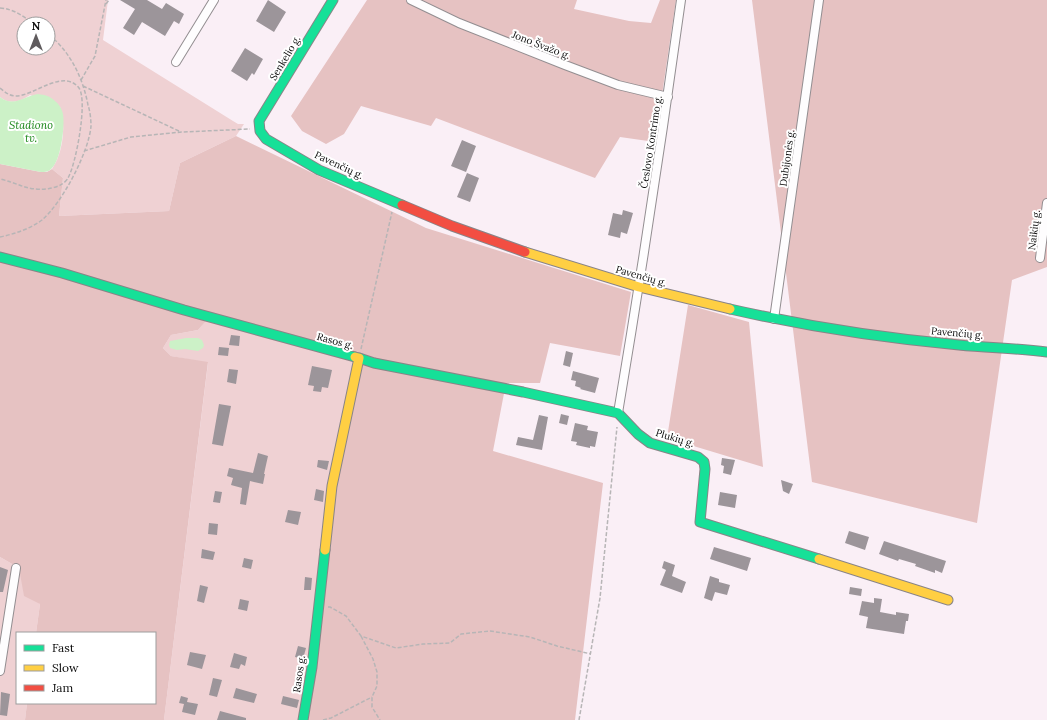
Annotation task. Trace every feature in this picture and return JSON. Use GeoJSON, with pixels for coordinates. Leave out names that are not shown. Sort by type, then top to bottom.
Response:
{"type":"FeatureCollection","features":[{"type":"Feature","properties":{"kind":"street"},"geometry":{"type":"LineString","coordinates":[[176,62],[214,0]]}},
{"type":"Feature","properties":{"kind":"street","name":"Senkelio g."},"geometry":{"type":"LineString","coordinates":[[259,128],[259,121],[333,0]]}},
{"type":"Feature","properties":{"kind":"street","name":"Jono Švažo g."},"geometry":{"type":"LineString","coordinates":[[411,0],[459,23],[565,65],[618,85],[668,97]]}},
{"type":"Feature","properties":{"kind":"street","name":"Česlovo Kontrimo g."},"geometry":{"type":"LineString","coordinates":[[618,413],[668,97],[681,0]]}},
{"type":"Feature","properties":{"kind":"street","name":"Dubijonės g."},"geometry":{"type":"LineString","coordinates":[[774,319],[819,0]]}},
{"type":"Feature","properties":{"kind":"street","name":"Pavenčių g."},"geometry":{"type":"LineString","coordinates":[[259,128],[261,135],[266,140],[319,170],[394,202],[514,250],[639,287],[705,304],[774,319],[872,334],[959,345],[1047,352]]}},
{"type":"Feature","properties":{"kind":"street","name":"Naikių g."},"geometry":{"type":"LineString","coordinates":[[1040,258],[1047,204]]}},
{"type":"Feature","properties":{"kind":"street","name":"Rasos g."},"geometry":{"type":"LineString","coordinates":[[0,257],[62,273],[184,310],[358,358],[332,486],[312,667],[303,720]]}},
{"type":"Feature","properties":{"kind":"street"},"geometry":{"type":"LineString","coordinates":[[358,358],[618,413]]}},
{"type":"Feature","properties":{"kind":"street","name":"Plukių g."},"geometry":{"type":"LineString","coordinates":[[618,413],[638,434],[650,443],[698,457],[704,462],[706,469],[700,522],[948,600]]}},
{"type":"Feature","properties":{"kind":"street"},"geometry":{"type":"LineString","coordinates":[[0,672],[16,568]]}},
{"type":"Feature","properties":{"kind":"path"},"geometry":{"type":"LineString","coordinates":[[81,80],[95,56],[106,0]]}},
{"type":"Feature","properties":{"kind":"path"},"geometry":{"type":"LineString","coordinates":[[105,6],[109,0]]}},
{"type":"Feature","properties":{"kind":"path"},"geometry":{"type":"LineString","coordinates":[[0,5],[4,8]]}},
{"type":"Feature","properties":{"kind":"path"},"geometry":{"type":"LineString","coordinates":[[0,8],[12,10],[23,16]]}},
{"type":"Feature","properties":{"kind":"path"},"geometry":{"type":"LineString","coordinates":[[0,237],[17,233],[42,220],[66,188],[82,158],[91,125],[86,94],[71,59],[56,42]]}},
{"type":"Feature","properties":{"kind":"path"},"geometry":{"type":"LineString","coordinates":[[0,88],[8,94],[15,96],[22,95],[55,82],[64,81],[73,83],[79,88],[82,95],[80,134],[68,178],[62,184],[52,188],[38,190],[26,188],[0,179]]}},
{"type":"Feature","properties":{"kind":"path"},"geometry":{"type":"LineString","coordinates":[[83,86],[182,132]]}},
{"type":"Feature","properties":{"kind":"path"},"geometry":{"type":"LineString","coordinates":[[82,95],[86,94]]}},
{"type":"Feature","properties":{"kind":"path"},"geometry":{"type":"LineString","coordinates":[[84,151],[131,137],[182,132],[259,128]]}},
{"type":"Feature","properties":{"kind":"path"},"geometry":{"type":"LineString","coordinates":[[358,358],[394,202]]}},
{"type":"Feature","properties":{"kind":"path"},"geometry":{"type":"LineString","coordinates":[[579,720],[600,598],[618,413]]}},
{"type":"Feature","properties":{"kind":"path"},"geometry":{"type":"LineString","coordinates":[[319,606],[330,607],[346,616],[361,636],[373,659],[377,672],[377,686],[372,696],[372,707],[380,720]]}},
{"type":"Feature","properties":{"kind":"path"},"geometry":{"type":"LineString","coordinates":[[361,636],[396,648],[423,644],[450,643],[460,634],[490,631],[530,637],[557,646],[591,654]]}},
{"type":"Feature","properties":{"kind":"path"},"geometry":{"type":"LineString","coordinates":[[323,720],[336,715],[372,696]]}},
{"type":"Feature","properties":{"kind":"shaded area"},"geometry":{"type":"Polygon","coordinates":[[[0,0],[108,0],[103,40],[238,124],[244,124],[236,136],[180,163],[169,211],[59,216],[63,178],[52,169],[58,158],[63,139],[63,119],[60,107],[30,95],[15,102],[0,97],[0,0]]]}},
{"type":"Feature","properties":{"kind":"shaded area"},"geometry":{"type":"Polygon","coordinates":[[[367,0],[577,0],[574,9],[629,21],[651,23],[660,0],[676,0],[655,142],[620,137],[595,178],[436,118],[431,126],[361,106],[344,134],[326,144],[302,131],[291,116],[367,0]]]}},
{"type":"Feature","properties":{"kind":"shaded area"},"geometry":{"type":"Polygon","coordinates":[[[752,0],[1047,0],[1047,267],[1012,280],[977,523],[812,482],[752,0]]]}},
{"type":"Feature","properties":{"kind":"shaded area"},"geometry":{"type":"Polygon","coordinates":[[[236,136],[426,228],[631,292],[620,356],[550,343],[540,383],[506,383],[493,451],[603,483],[575,720],[304,720],[355,354],[212,314],[198,330],[171,335],[163,348],[171,356],[208,362],[164,720],[25,720],[27,704],[156,704],[156,632],[36,632],[40,604],[24,596],[19,568],[0,557],[0,164],[41,172],[47,172],[52,169],[63,178],[59,216],[169,211],[180,163],[236,136]]]}},
{"type":"Feature","properties":{"kind":"shaded area"},"geometry":{"type":"Polygon","coordinates":[[[688,305],[749,322],[763,467],[667,438],[688,305]]]}},
{"type":"Feature","properties":{"kind":"shaded area"},"geometry":{"type":"Polygon","coordinates":[[[212,313],[355,354],[304,720],[164,720],[208,363],[171,356],[163,348],[171,335],[198,330],[212,313]]]}},
{"type":"Feature","properties":{"kind":"shaded area"},"geometry":{"type":"Polygon","coordinates":[[[0,557],[19,568],[40,604],[36,632],[16,632],[16,704],[27,704],[25,720],[0,720],[0,557]]]}},
{"type":"Feature","properties":{"kind":"water","name":"Stadiono tv."},"geometry":{"type":"Polygon","coordinates":[[[38,94],[53,99],[59,105],[63,114],[62,142],[55,164],[47,172],[42,172],[0,164],[0,97],[5,100],[14,101],[38,94]]]}},
{"type":"Feature","properties":{"kind":"water"},"geometry":{"type":"Polygon","coordinates":[[[186,338],[198,338],[202,340],[204,345],[203,348],[198,351],[185,349],[177,350],[170,348],[170,341],[186,338]]]}},
{"type":"Feature","properties":{"kind":"building"},"geometry":{"type":"Polygon","coordinates":[[[120,0],[147,0],[162,9],[166,3],[184,14],[179,24],[174,21],[165,36],[142,22],[134,35],[123,28],[135,9],[120,0]]]}},
{"type":"Feature","properties":{"kind":"building"},"geometry":{"type":"Polygon","coordinates":[[[268,0],[286,12],[274,32],[256,21],[268,0]]]}},
{"type":"Feature","properties":{"kind":"building"},"geometry":{"type":"Polygon","coordinates":[[[245,48],[263,59],[254,75],[252,73],[247,81],[231,71],[245,48]]]}},
{"type":"Feature","properties":{"kind":"building"},"geometry":{"type":"Polygon","coordinates":[[[462,140],[476,146],[466,172],[451,166],[462,140]]]}},
{"type":"Feature","properties":{"kind":"building"},"geometry":{"type":"Polygon","coordinates":[[[467,173],[479,178],[470,202],[457,197],[467,173]]]}},
{"type":"Feature","properties":{"kind":"building"},"geometry":{"type":"Polygon","coordinates":[[[623,210],[633,213],[627,234],[621,232],[620,238],[608,235],[613,213],[622,215],[623,210]]]}},
{"type":"Feature","properties":{"kind":"building"},"geometry":{"type":"Polygon","coordinates":[[[231,335],[240,336],[239,346],[229,345],[231,335]]]}},
{"type":"Feature","properties":{"kind":"building"},"geometry":{"type":"Polygon","coordinates":[[[219,347],[229,348],[228,356],[218,355],[219,347]]]}},
{"type":"Feature","properties":{"kind":"building"},"geometry":{"type":"Polygon","coordinates":[[[566,351],[573,353],[570,367],[563,365],[566,351]]]}},
{"type":"Feature","properties":{"kind":"building"},"geometry":{"type":"Polygon","coordinates":[[[312,366],[332,370],[328,388],[322,387],[321,392],[313,391],[314,386],[308,385],[312,366]]]}},
{"type":"Feature","properties":{"kind":"building"},"geometry":{"type":"Polygon","coordinates":[[[229,369],[238,370],[236,384],[227,382],[229,369]]]}},
{"type":"Feature","properties":{"kind":"building"},"geometry":{"type":"Polygon","coordinates":[[[573,371],[599,378],[595,393],[575,386],[576,381],[571,380],[573,371]]]}},
{"type":"Feature","properties":{"kind":"building"},"geometry":{"type":"Polygon","coordinates":[[[219,404],[231,406],[223,446],[212,444],[219,404]]]}},
{"type":"Feature","properties":{"kind":"building"},"geometry":{"type":"Polygon","coordinates":[[[561,414],[569,416],[567,425],[559,423],[561,414]]]}},
{"type":"Feature","properties":{"kind":"building"},"geometry":{"type":"Polygon","coordinates":[[[539,415],[548,417],[542,450],[516,445],[518,437],[533,440],[539,415]]]}},
{"type":"Feature","properties":{"kind":"building"},"geometry":{"type":"Polygon","coordinates":[[[575,423],[588,426],[587,430],[598,432],[595,447],[590,446],[590,448],[576,445],[577,442],[571,441],[575,423]]]}},
{"type":"Feature","properties":{"kind":"building"},"geometry":{"type":"Polygon","coordinates":[[[258,453],[268,456],[263,484],[250,481],[246,505],[240,504],[242,488],[231,485],[233,478],[227,476],[229,468],[253,473],[258,453]]]}},
{"type":"Feature","properties":{"kind":"building"},"geometry":{"type":"Polygon","coordinates":[[[722,458],[735,460],[731,475],[723,473],[724,466],[721,465],[722,458]]]}},
{"type":"Feature","properties":{"kind":"building"},"geometry":{"type":"Polygon","coordinates":[[[318,460],[329,461],[327,470],[317,467],[318,460]]]}},
{"type":"Feature","properties":{"kind":"building"},"geometry":{"type":"Polygon","coordinates":[[[781,480],[793,484],[789,494],[783,491],[781,480]]]}},
{"type":"Feature","properties":{"kind":"building"},"geometry":{"type":"Polygon","coordinates":[[[316,489],[324,491],[323,502],[314,500],[316,489]]]}},
{"type":"Feature","properties":{"kind":"building"},"geometry":{"type":"Polygon","coordinates":[[[215,491],[222,492],[220,503],[213,502],[215,491]]]}},
{"type":"Feature","properties":{"kind":"building"},"geometry":{"type":"Polygon","coordinates":[[[720,492],[737,495],[735,508],[718,505],[720,492]]]}},
{"type":"Feature","properties":{"kind":"building"},"geometry":{"type":"Polygon","coordinates":[[[288,510],[301,512],[298,525],[285,522],[288,510]]]}},
{"type":"Feature","properties":{"kind":"building"},"geometry":{"type":"Polygon","coordinates":[[[209,523],[218,524],[217,535],[208,534],[209,523]]]}},
{"type":"Feature","properties":{"kind":"building"},"geometry":{"type":"Polygon","coordinates":[[[849,531],[869,537],[865,550],[845,543],[849,531]]]}},
{"type":"Feature","properties":{"kind":"building"},"geometry":{"type":"Polygon","coordinates":[[[884,541],[946,561],[942,573],[935,570],[935,573],[915,566],[916,564],[899,559],[898,561],[879,554],[884,541]]]}},
{"type":"Feature","properties":{"kind":"building"},"geometry":{"type":"Polygon","coordinates":[[[714,547],[751,558],[747,571],[710,559],[714,547]]]}},
{"type":"Feature","properties":{"kind":"building"},"geometry":{"type":"Polygon","coordinates":[[[202,549],[215,552],[213,560],[201,558],[202,549]]]}},
{"type":"Feature","properties":{"kind":"building"},"geometry":{"type":"Polygon","coordinates":[[[244,558],[253,560],[251,569],[242,567],[244,558]]]}},
{"type":"Feature","properties":{"kind":"building"},"geometry":{"type":"Polygon","coordinates":[[[664,561],[675,565],[672,576],[686,582],[682,593],[660,585],[666,570],[662,568],[664,561]]]}},
{"type":"Feature","properties":{"kind":"building"},"geometry":{"type":"Polygon","coordinates":[[[0,567],[8,570],[3,592],[0,592],[0,567]]]}},
{"type":"Feature","properties":{"kind":"building"},"geometry":{"type":"Polygon","coordinates":[[[710,576],[719,579],[719,582],[730,585],[727,595],[715,592],[712,601],[704,598],[710,576]]]}},
{"type":"Feature","properties":{"kind":"building"},"geometry":{"type":"Polygon","coordinates":[[[305,577],[312,578],[311,590],[304,590],[305,577]]]}},
{"type":"Feature","properties":{"kind":"building"},"geometry":{"type":"Polygon","coordinates":[[[200,585],[208,587],[204,603],[197,601],[200,585]]]}},
{"type":"Feature","properties":{"kind":"building"},"geometry":{"type":"Polygon","coordinates":[[[850,587],[862,589],[861,596],[849,594],[850,587]]]}},
{"type":"Feature","properties":{"kind":"building"},"geometry":{"type":"Polygon","coordinates":[[[874,598],[882,599],[880,612],[896,615],[896,612],[909,614],[908,621],[906,621],[904,634],[866,628],[868,617],[859,615],[862,601],[874,603],[874,598]]]}},
{"type":"Feature","properties":{"kind":"building"},"geometry":{"type":"Polygon","coordinates":[[[240,599],[249,601],[247,611],[238,609],[240,599]]]}},
{"type":"Feature","properties":{"kind":"building"},"geometry":{"type":"Polygon","coordinates":[[[298,646],[306,648],[303,659],[295,657],[298,646]]]}},
{"type":"Feature","properties":{"kind":"building"},"geometry":{"type":"Polygon","coordinates":[[[190,652],[206,655],[202,669],[187,665],[190,652]]]}},
{"type":"Feature","properties":{"kind":"building"},"geometry":{"type":"Polygon","coordinates":[[[234,653],[247,657],[245,666],[241,664],[239,669],[230,667],[234,653]]]}},
{"type":"Feature","properties":{"kind":"building"},"geometry":{"type":"Polygon","coordinates":[[[213,678],[222,680],[217,697],[209,695],[213,678]]]}},
{"type":"Feature","properties":{"kind":"building"},"geometry":{"type":"Polygon","coordinates":[[[236,688],[257,694],[254,703],[233,698],[236,688]]]}},
{"type":"Feature","properties":{"kind":"building"},"geometry":{"type":"Polygon","coordinates":[[[1,692],[10,694],[7,716],[0,715],[1,692]]]}},
{"type":"Feature","properties":{"kind":"building"},"geometry":{"type":"Polygon","coordinates":[[[181,696],[188,698],[187,702],[198,704],[195,715],[182,712],[184,704],[179,703],[181,696]]]}},
{"type":"Feature","properties":{"kind":"building"},"geometry":{"type":"Polygon","coordinates":[[[283,696],[299,700],[297,708],[281,704],[283,696]]]}},
{"type":"Feature","properties":{"kind":"building"},"geometry":{"type":"Polygon","coordinates":[[[220,711],[246,718],[246,720],[217,720],[220,711]]]}},
{"type":"Feature","properties":{"kind":"traffic: fast"},"geometry":{"type":"LineString","coordinates":[[333,0],[259,121],[260,131],[266,139],[319,170],[402,205]]}},
{"type":"Feature","properties":{"kind":"traffic: fast"},"geometry":{"type":"LineString","coordinates":[[0,257],[62,273],[184,310],[355,357]]}},
{"type":"Feature","properties":{"kind":"traffic: fast"},"geometry":{"type":"LineString","coordinates":[[730,309],[815,326],[901,339],[1047,352]]}},
{"type":"Feature","properties":{"kind":"traffic: fast"},"geometry":{"type":"LineString","coordinates":[[359,358],[374,363],[523,392],[618,413],[638,434],[650,443],[698,457],[704,462],[705,469],[700,522],[819,559]]}},
{"type":"Feature","properties":{"kind":"traffic: fast"},"geometry":{"type":"LineString","coordinates":[[303,720],[312,667],[325,550]]}},
{"type":"Feature","properties":{"kind":"traffic: slow"},"geometry":{"type":"LineString","coordinates":[[525,252],[639,287],[730,309]]}},
{"type":"Feature","properties":{"kind":"traffic: slow"},"geometry":{"type":"LineString","coordinates":[[325,550],[332,486],[359,358],[355,357]]}},
{"type":"Feature","properties":{"kind":"traffic: slow"},"geometry":{"type":"LineString","coordinates":[[819,559],[948,600]]}},
{"type":"Feature","properties":{"kind":"traffic: jam"},"geometry":{"type":"LineString","coordinates":[[402,205],[452,226],[525,252]]}}]}
